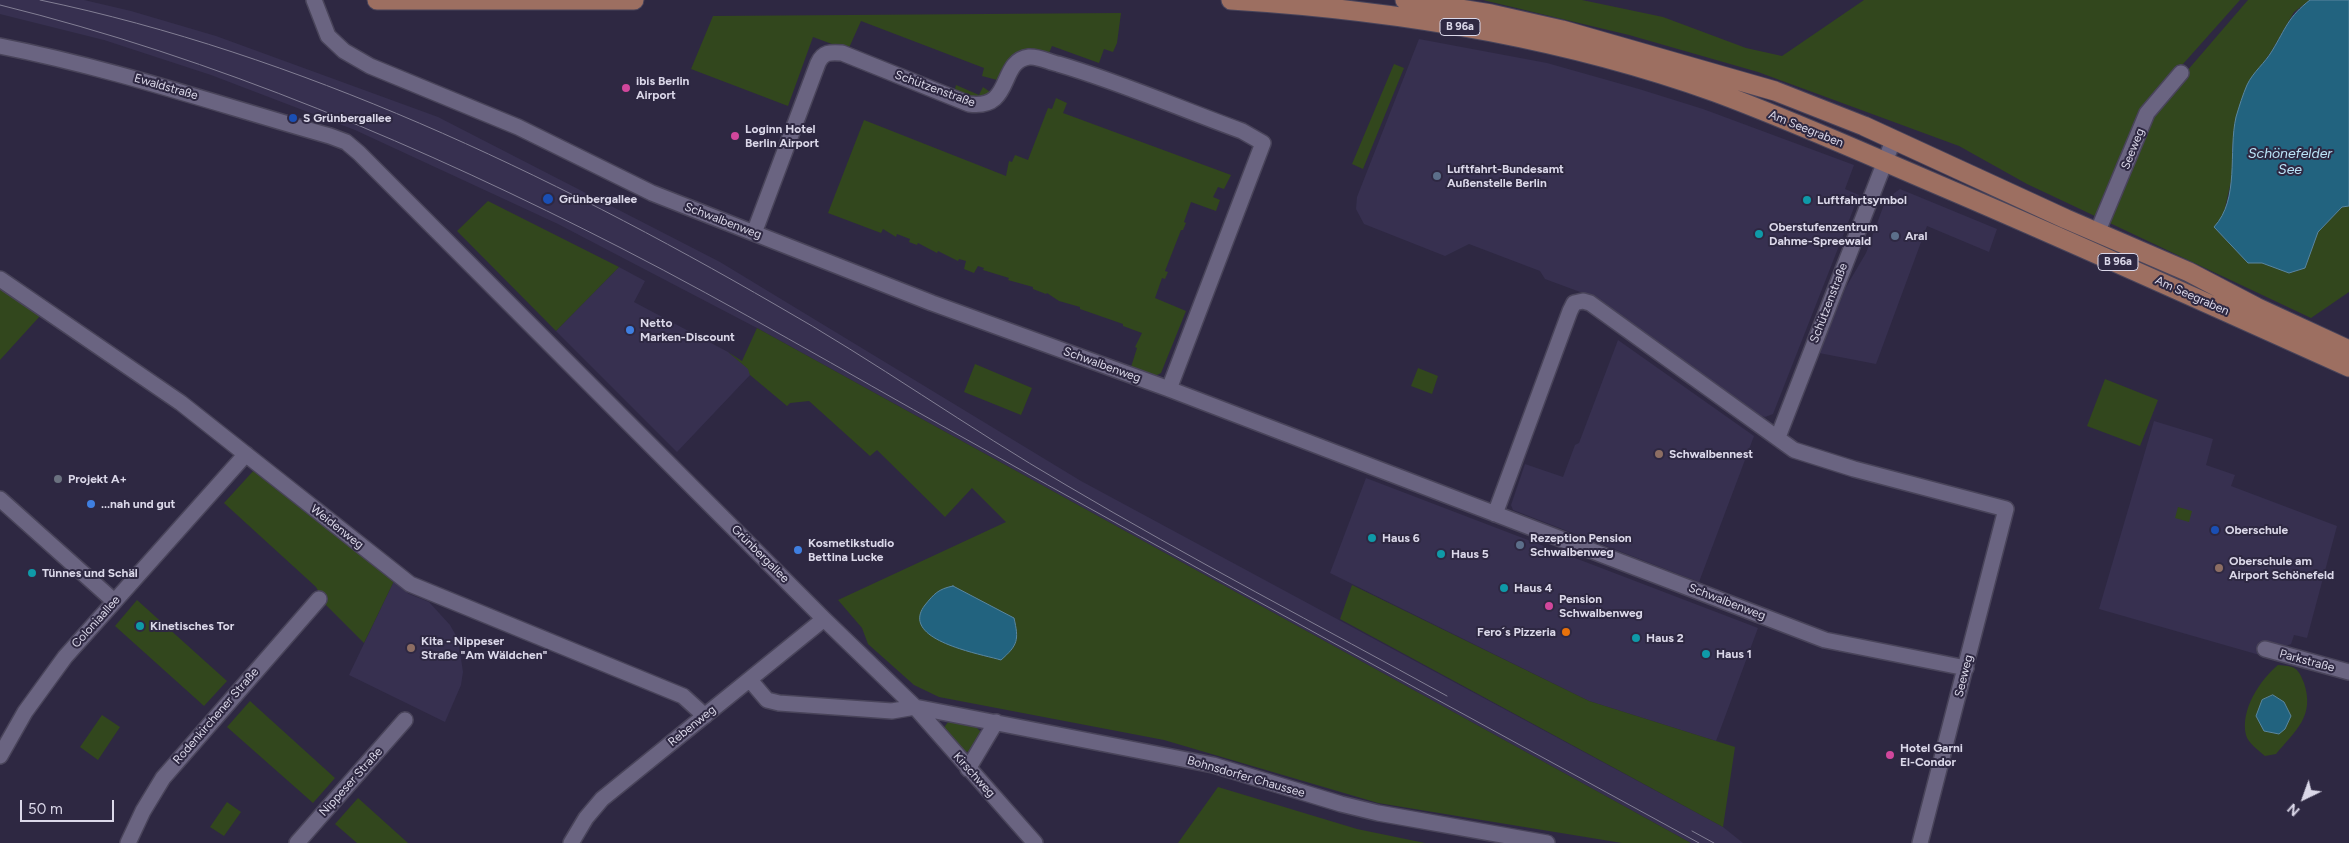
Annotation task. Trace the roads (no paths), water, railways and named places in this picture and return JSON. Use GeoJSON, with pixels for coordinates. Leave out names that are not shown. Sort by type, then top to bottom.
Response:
{"type":"FeatureCollection","features":[{"type":"Feature","properties":{"kind":"main road"},"geometry":{"type":"LineString","coordinates":[[377,0],[634,0]]}},
{"type":"Feature","properties":{"kind":"main road","name":"Am Seegraben"},"geometry":{"type":"LineString","coordinates":[[1231,0],[1411,18],[1503,35],[1583,54],[1714,92],[1885,161],[2097,253],[2349,367]]}},
{"type":"Feature","properties":{"kind":"main road","name":"Am Seegraben"},"geometry":{"type":"LineString","coordinates":[[1405,0],[1491,14],[1626,47],[1775,91],[1864,126],[1893,141],[2190,272],[2256,307],[2349,350]]}},
{"type":"Feature","properties":{"kind":"street","name":"Schwalbenweg"},"geometry":{"type":"LineString","coordinates":[[314,0],[323,25],[335,44],[370,66],[518,127],[652,193],[932,303],[1169,389],[1825,640],[1966,668]]}},
{"type":"Feature","properties":{"kind":"street","name":"Ewaldstraße"},"geometry":{"type":"LineString","coordinates":[[0,46],[104,69],[330,136]]}},
{"type":"Feature","properties":{"kind":"street","name":"Schützenstraße"},"geometry":{"type":"LineString","coordinates":[[754,233],[818,63],[821,56],[827,53],[842,53],[969,104],[980,106],[996,99],[1016,63],[1031,57],[1106,80],[1242,131],[1263,143],[1169,389]]}},
{"type":"Feature","properties":{"kind":"street","name":"Seeweg"},"geometry":{"type":"LineString","coordinates":[[2097,232],[2147,113],[2181,73]]}},
{"type":"Feature","properties":{"kind":"street","name":"Grünbergallee"},"geometry":{"type":"LineString","coordinates":[[330,136],[346,142],[359,152],[824,619]]}},
{"type":"Feature","properties":{"kind":"street","name":"Schützenstraße"},"geometry":{"type":"LineString","coordinates":[[1778,437],[1893,141]]}},
{"type":"Feature","properties":{"kind":"street","name":"Weidenweg"},"geometry":{"type":"LineString","coordinates":[[0,279],[151,382],[246,454],[410,584],[683,696],[705,716]]}},
{"type":"Feature","properties":{"kind":"street"},"geometry":{"type":"LineString","coordinates":[[1495,514],[1574,303],[1583,301],[1590,303],[1778,437]]}},
{"type":"Feature","properties":{"kind":"street","name":"Seeweg"},"geometry":{"type":"LineString","coordinates":[[1778,437],[1794,450],[1814,458],[2006,509],[1920,843]]}},
{"type":"Feature","properties":{"kind":"street","name":"Coloniaallee"},"geometry":{"type":"LineString","coordinates":[[0,756],[25,712],[49,678],[114,601],[246,454]]}},
{"type":"Feature","properties":{"kind":"street"},"geometry":{"type":"LineString","coordinates":[[0,499],[114,601]]}},
{"type":"Feature","properties":{"kind":"street","name":"Rodenkirchener Straße"},"geometry":{"type":"LineString","coordinates":[[128,843],[143,811],[163,778],[319,599]]}},
{"type":"Feature","properties":{"kind":"street","name":"Rebenweg"},"geometry":{"type":"LineString","coordinates":[[571,843],[586,818],[602,799],[824,619]]}},
{"type":"Feature","properties":{"kind":"street","name":"Kirschweg"},"geometry":{"type":"LineString","coordinates":[[824,619],[915,707],[1035,843]]}},
{"type":"Feature","properties":{"kind":"street","name":"Parkstraße"},"geometry":{"type":"LineString","coordinates":[[2265,649],[2349,672]]}},
{"type":"Feature","properties":{"kind":"street"},"geometry":{"type":"LineString","coordinates":[[750,680],[767,700],[778,703],[892,710],[915,707]]}},
{"type":"Feature","properties":{"kind":"street","name":"Bohnsdorfer Chaussee"},"geometry":{"type":"LineString","coordinates":[[915,707],[1213,765],[1340,804],[1378,813],[1513,840],[1547,843]]}},
{"type":"Feature","properties":{"kind":"street","name":"Nippeser Straße"},"geometry":{"type":"LineString","coordinates":[[297,843],[405,720]]}},
{"type":"Feature","properties":{"kind":"street"},"geometry":{"type":"LineString","coordinates":[[968,769],[996,722]]}},
{"type":"Feature","properties":{"kind":"water","name":"Schönefelder See"},"geometry":{"type":"Polygon","coordinates":[[[2310,0],[2349,0],[2349,206],[2342,207],[2318,232],[2305,268],[2289,273],[2262,263],[2248,263],[2214,227],[2222,216],[2227,203],[2232,175],[2236,117],[2247,85],[2269,55],[2292,18],[2310,0]]]}},
{"type":"Feature","properties":{"kind":"water"},"geometry":{"type":"Polygon","coordinates":[[[953,586],[1014,618],[1016,642],[1001,660],[945,643],[932,636],[923,628],[920,617],[925,605],[937,592],[953,586]]]}},
{"type":"Feature","properties":{"kind":"water"},"geometry":{"type":"Polygon","coordinates":[[[2273,695],[2284,702],[2291,716],[2285,729],[2279,734],[2264,731],[2256,716],[2262,700],[2273,695]]]}},
{"type":"Feature","properties":{"kind":"tram line"},"geometry":{"type":"LineString","coordinates":[[40,0],[137,23],[232,52],[327,85],[420,123],[601,209],[690,256],[813,326],[993,441],[1113,512],[1447,696]]}},
{"type":"Feature","properties":{"kind":"tram line"},"geometry":{"type":"LineString","coordinates":[[0,5],[160,51],[317,108],[471,175],[547,211],[621,248],[789,339],[1141,537],[1699,843]]}},
{"type":"Feature","properties":{"kind":"tram line"},"geometry":{"type":"LineString","coordinates":[[1692,831],[1714,843]]}},
{"type":"Feature","properties":{"kind":"place","name":"ibis Berlin Airport"},"geometry":{"type":"Point","coordinates":[626,88]}},
{"type":"Feature","properties":{"kind":"place","name":"S Grünbergallee"},"geometry":{"type":"Point","coordinates":[293,118]}},
{"type":"Feature","properties":{"kind":"place","name":"Loginn Hotel Berlin Airport"},"geometry":{"type":"Point","coordinates":[735,136]}},
{"type":"Feature","properties":{"kind":"place","name":"Luftfahrt-Bundesamt Außenstelle Berlin"},"geometry":{"type":"Point","coordinates":[1437,176]}},
{"type":"Feature","properties":{"kind":"place","name":"Grünbergallee"},"geometry":{"type":"Point","coordinates":[548,199]}},
{"type":"Feature","properties":{"kind":"place","name":"Luftfahrtsymbol"},"geometry":{"type":"Point","coordinates":[1807,200]}},
{"type":"Feature","properties":{"kind":"place","name":"Oberstufenzentrum Dahme-Spreewald"},"geometry":{"type":"Point","coordinates":[1759,234]}},
{"type":"Feature","properties":{"kind":"place","name":"Aral"},"geometry":{"type":"Point","coordinates":[1895,236]}},
{"type":"Feature","properties":{"kind":"place","name":"Netto Marken-Discount"},"geometry":{"type":"Point","coordinates":[630,330]}},
{"type":"Feature","properties":{"kind":"place","name":"Schwalbennest"},"geometry":{"type":"Point","coordinates":[1659,454]}},
{"type":"Feature","properties":{"kind":"place","name":"Projekt A+"},"geometry":{"type":"Point","coordinates":[58,479]}},
{"type":"Feature","properties":{"kind":"place","name":"...nah und gut"},"geometry":{"type":"Point","coordinates":[91,504]}},
{"type":"Feature","properties":{"kind":"place","name":"Oberschule"},"geometry":{"type":"Point","coordinates":[2215,530]}},
{"type":"Feature","properties":{"kind":"place","name":"Haus 6"},"geometry":{"type":"Point","coordinates":[1372,538]}},
{"type":"Feature","properties":{"kind":"place","name":"Rezeption Pension Schwalbenweg"},"geometry":{"type":"Point","coordinates":[1520,545]}},
{"type":"Feature","properties":{"kind":"place","name":"Kosmetikstudio Bettina Lucke"},"geometry":{"type":"Point","coordinates":[798,550]}},
{"type":"Feature","properties":{"kind":"place","name":"Haus 5"},"geometry":{"type":"Point","coordinates":[1441,554]}},
{"type":"Feature","properties":{"kind":"place","name":"Oberschule am Airport Schönefeld"},"geometry":{"type":"Point","coordinates":[2219,568]}},
{"type":"Feature","properties":{"kind":"place","name":"Tünnes und Schäl"},"geometry":{"type":"Point","coordinates":[32,573]}},
{"type":"Feature","properties":{"kind":"place","name":"Haus 4"},"geometry":{"type":"Point","coordinates":[1504,588]}},
{"type":"Feature","properties":{"kind":"place","name":"Pension Schwalbenweg"},"geometry":{"type":"Point","coordinates":[1549,606]}},
{"type":"Feature","properties":{"kind":"place","name":"Kinetisches Tor"},"geometry":{"type":"Point","coordinates":[140,626]}},
{"type":"Feature","properties":{"kind":"place","name":"Fero´s Pizzeria"},"geometry":{"type":"Point","coordinates":[1566,632]}},
{"type":"Feature","properties":{"kind":"place","name":"Haus 2"},"geometry":{"type":"Point","coordinates":[1636,638]}},
{"type":"Feature","properties":{"kind":"place","name":"Kita - Nippeser Straße \"Am Wäldchen\""},"geometry":{"type":"Point","coordinates":[411,648]}},
{"type":"Feature","properties":{"kind":"place","name":"Haus 1"},"geometry":{"type":"Point","coordinates":[1706,654]}},
{"type":"Feature","properties":{"kind":"place","name":"Hotel Garni El-Condor"},"geometry":{"type":"Point","coordinates":[1890,755]}}]}
